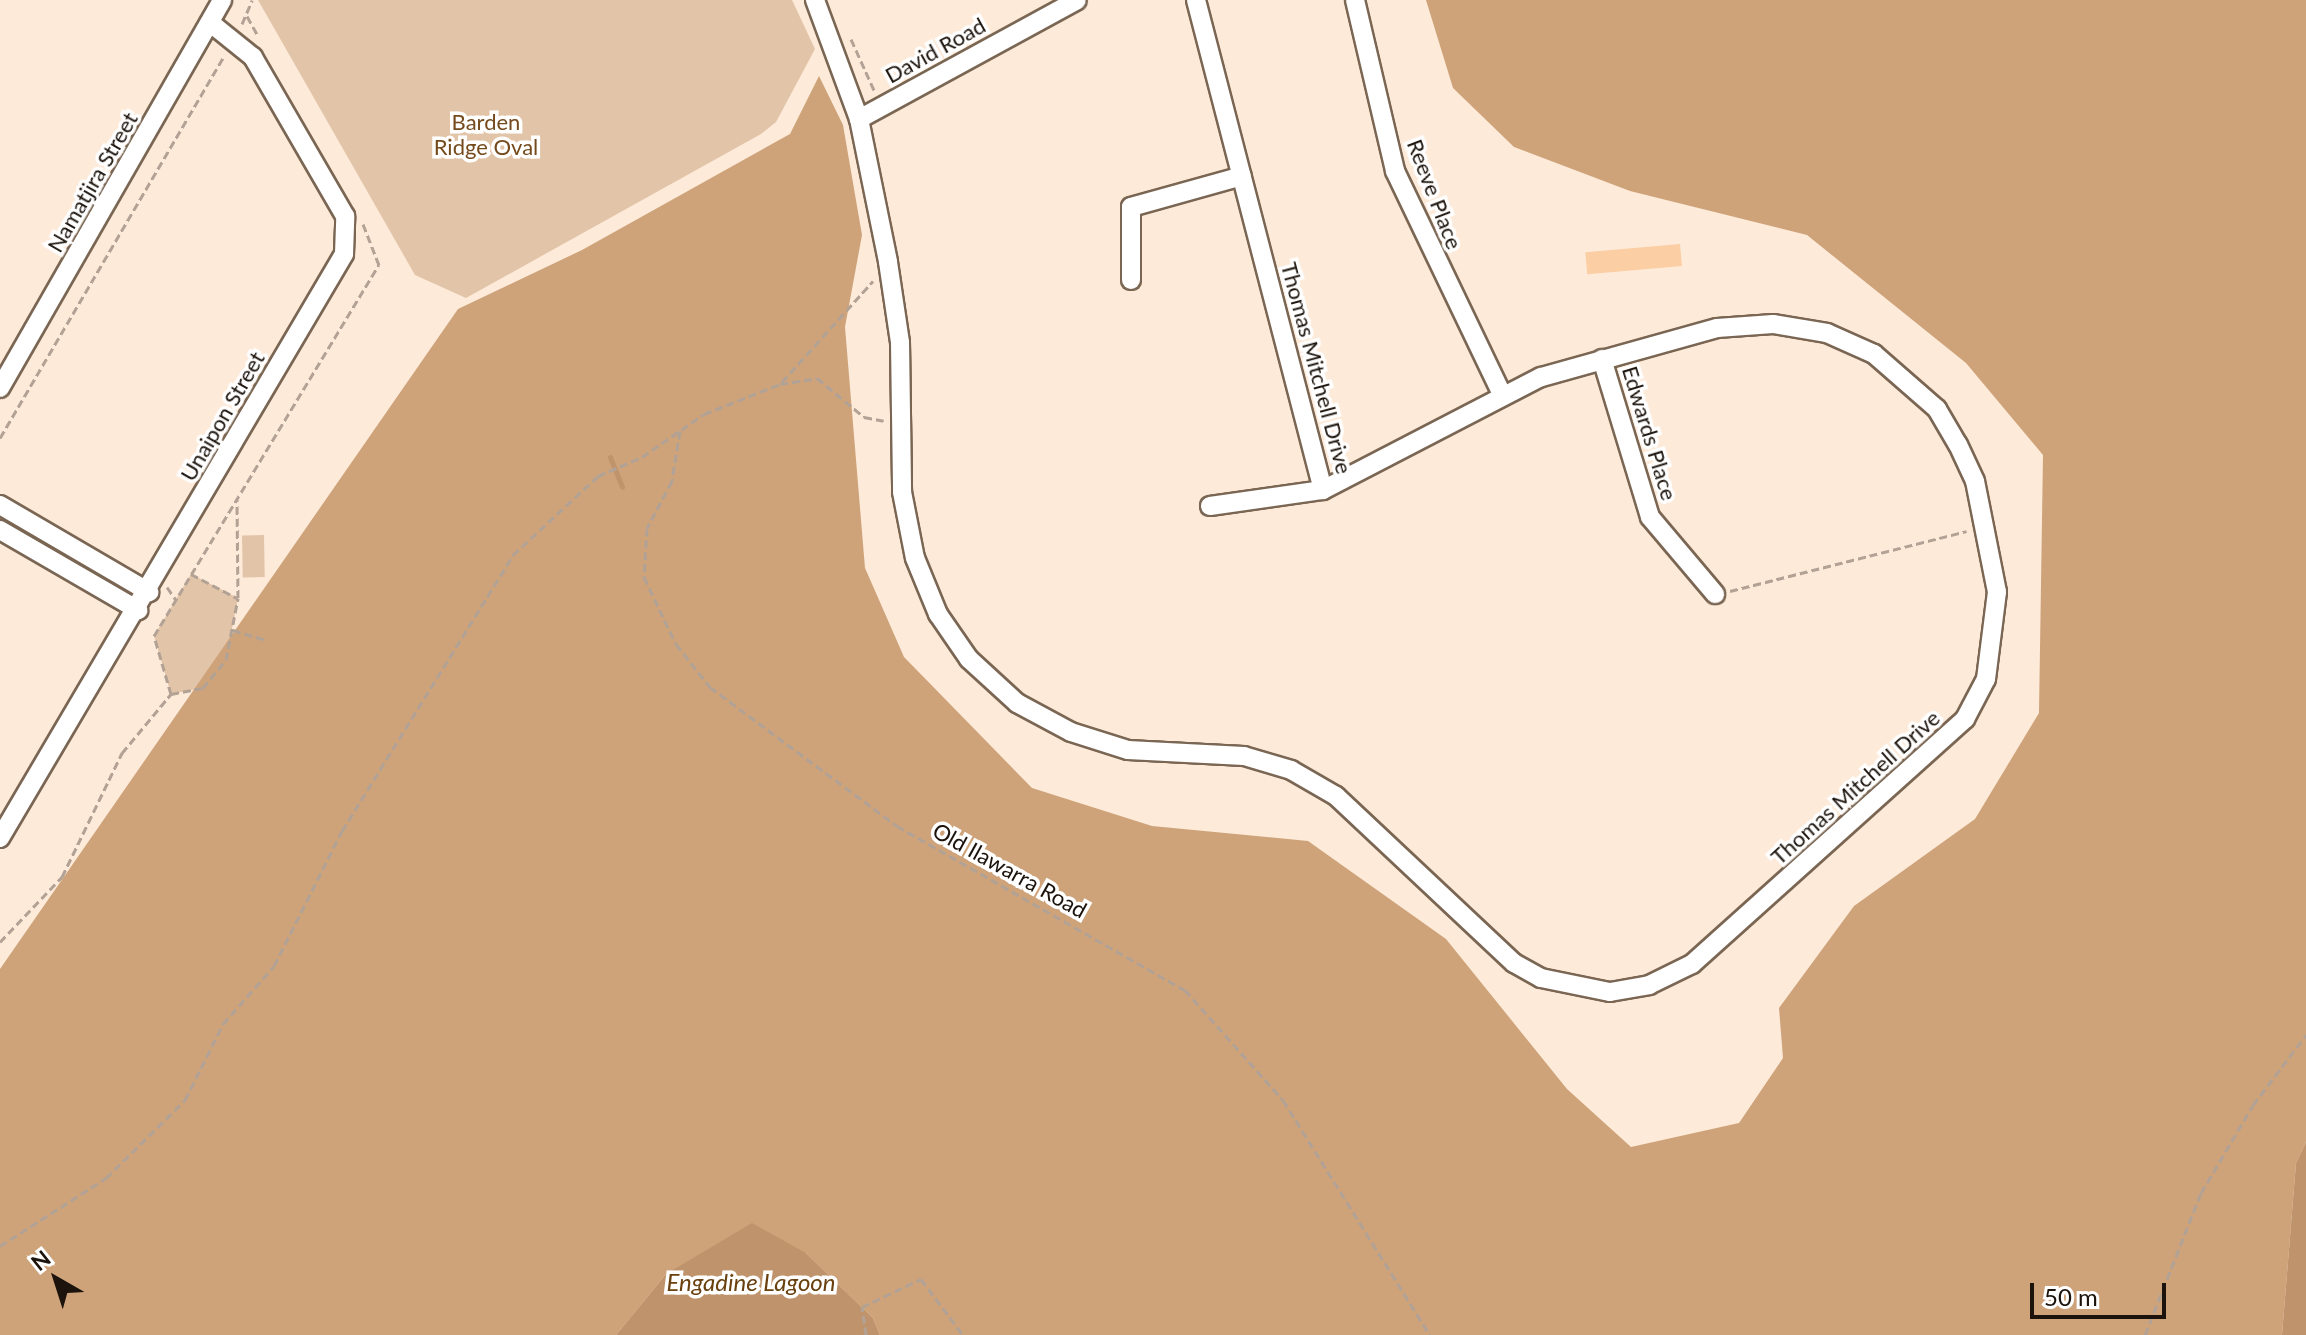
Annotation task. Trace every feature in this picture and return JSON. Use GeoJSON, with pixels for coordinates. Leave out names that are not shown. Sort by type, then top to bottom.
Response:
{"type":"FeatureCollection","features":[{"type":"Feature","properties":{"kind":"street","name":"Namatjira Street"},"geometry":{"type":"LineString","coordinates":[[0,388],[212,24],[222,0]]}},
{"type":"Feature","properties":{"kind":"street","name":"Thomas Mitchell Drive"},"geometry":{"type":"LineString","coordinates":[[815,0],[859,119],[888,262],[900,342],[899,424],[915,558],[938,614],[992,684],[1071,732],[1128,750],[1244,756],[1291,770],[1336,796],[1514,963],[1569,988],[1610,992],[1649,985],[1692,964],[1927,760],[1965,719],[1986,679],[1997,592],[1975,481],[1937,409],[1874,354],[1827,333],[1773,324],[1717,328],[1602,359],[1502,394],[1323,490],[1196,0]]}},
{"type":"Feature","properties":{"kind":"street","name":"David Road"},"geometry":{"type":"LineString","coordinates":[[859,119],[1077,0]]}},
{"type":"Feature","properties":{"kind":"street","name":"Reeve Place"},"geometry":{"type":"LineString","coordinates":[[1355,0],[1395,171],[1502,394]]}},
{"type":"Feature","properties":{"kind":"street","name":"Unaipon Street"},"geometry":{"type":"LineString","coordinates":[[0,838],[149,592],[344,254],[348,234],[337,202],[234,38],[212,24]]}},
{"type":"Feature","properties":{"kind":"street"},"geometry":{"type":"LineString","coordinates":[[1131,280],[1131,207],[1242,176]]}},
{"type":"Feature","properties":{"kind":"street","name":"Edwards Place"},"geometry":{"type":"LineString","coordinates":[[1602,359],[1650,517],[1715,594]]}},
{"type":"Feature","properties":{"kind":"street"},"geometry":{"type":"LineString","coordinates":[[1210,506],[1323,490]]}},
{"type":"Feature","properties":{"kind":"street"},"geometry":{"type":"LineString","coordinates":[[0,505],[149,592]]}},
{"type":"Feature","properties":{"kind":"street"},"geometry":{"type":"LineString","coordinates":[[0,530],[138,610]]}},
{"type":"Feature","properties":{"kind":"path"},"geometry":{"type":"LineString","coordinates":[[0,438],[234,38],[252,0]]}},
{"type":"Feature","properties":{"kind":"path"},"geometry":{"type":"LineString","coordinates":[[845,25],[872,89],[887,86]]}},
{"type":"Feature","properties":{"kind":"path"},"geometry":{"type":"LineString","coordinates":[[780,384],[820,347],[888,262]]}},
{"type":"Feature","properties":{"kind":"path"},"geometry":{"type":"LineString","coordinates":[[0,1246],[106,1178],[185,1100],[223,1024],[274,966],[342,831],[513,555],[598,476],[680,431],[780,384],[817,378],[864,417],[899,424]]}},
{"type":"Feature","properties":{"kind":"path","name":"Old Ilawarra Road"},"geometry":{"type":"LineString","coordinates":[[680,431],[672,481],[647,528],[644,577],[676,644],[710,687],[897,826],[1185,990],[1283,1100],[1430,1335]]}},
{"type":"Feature","properties":{"kind":"path"},"geometry":{"type":"LineString","coordinates":[[171,694],[203,688],[226,660],[238,598],[237,499]]}},
{"type":"Feature","properties":{"kind":"path"},"geometry":{"type":"LineString","coordinates":[[1715,594],[1968,531]]}},
{"type":"Feature","properties":{"kind":"path"},"geometry":{"type":"LineString","coordinates":[[191,574],[238,598]]}},
{"type":"Feature","properties":{"kind":"path"},"geometry":{"type":"LineString","coordinates":[[233,630],[265,640]]}},
{"type":"Feature","properties":{"kind":"path"},"geometry":{"type":"LineString","coordinates":[[2145,1335],[2201,1193],[2253,1105],[2306,1035]]}},
{"type":"Feature","properties":{"kind":"path"},"geometry":{"type":"LineString","coordinates":[[866,1335],[862,1307],[921,1279],[963,1335]]}},
{"type":"Feature","properties":{"kind":"green space","name":"Barden Ridge Oval"},"geometry":{"type":"Polygon","coordinates":[[[258,0],[792,0],[815,49],[776,122],[761,134],[466,298],[415,275],[258,0]]]}},
{"type":"Feature","properties":{"kind":"green space"},"geometry":{"type":"Polygon","coordinates":[[[242,535],[264,535],[265,577],[243,577],[242,535]]]}},
{"type":"Feature","properties":{"kind":"green space"},"geometry":{"type":"Polygon","coordinates":[[[191,574],[238,598],[226,660],[203,688],[171,694],[154,636],[191,574]]]}},
{"type":"Feature","properties":{"kind":"shaded area"},"geometry":{"type":"Polygon","coordinates":[[[1426,0],[2306,0],[2306,1142],[2296,1163],[2282,1335],[880,1335],[873,1318],[806,1253],[666,1274],[616,1335],[0,1335],[0,969],[458,309],[582,250],[790,134],[819,76],[843,125],[862,235],[845,327],[865,568],[904,657],[1032,788],[1152,826],[1308,841],[1446,939],[1567,1089],[1631,1147],[1739,1123],[1783,1058],[1779,1008],[1854,906],[1975,819],[2039,713],[2043,455],[1966,363],[1807,235],[1630,191],[1514,147],[1453,88],[1426,0]]]}},
{"type":"Feature","properties":{"kind":"water"},"geometry":{"type":"Polygon","coordinates":[[[2306,1142],[2306,1335],[2282,1335],[2296,1163],[2306,1142]]]}},
{"type":"Feature","properties":{"kind":"water","name":"Engadine Lagoon"},"geometry":{"type":"Polygon","coordinates":[[[752,1223],[806,1253],[873,1318],[880,1335],[616,1335],[666,1274],[752,1223]]]}},
{"type":"Feature","properties":{"kind":"building"},"geometry":{"type":"Polygon","coordinates":[[[1680,244],[1682,266],[1587,274],[1585,252],[1680,244]]]}},
{"type":"Feature","properties":{"kind":"waterway"},"geometry":{"type":"LineString","coordinates":[[610,457],[622,487]]}}]}
